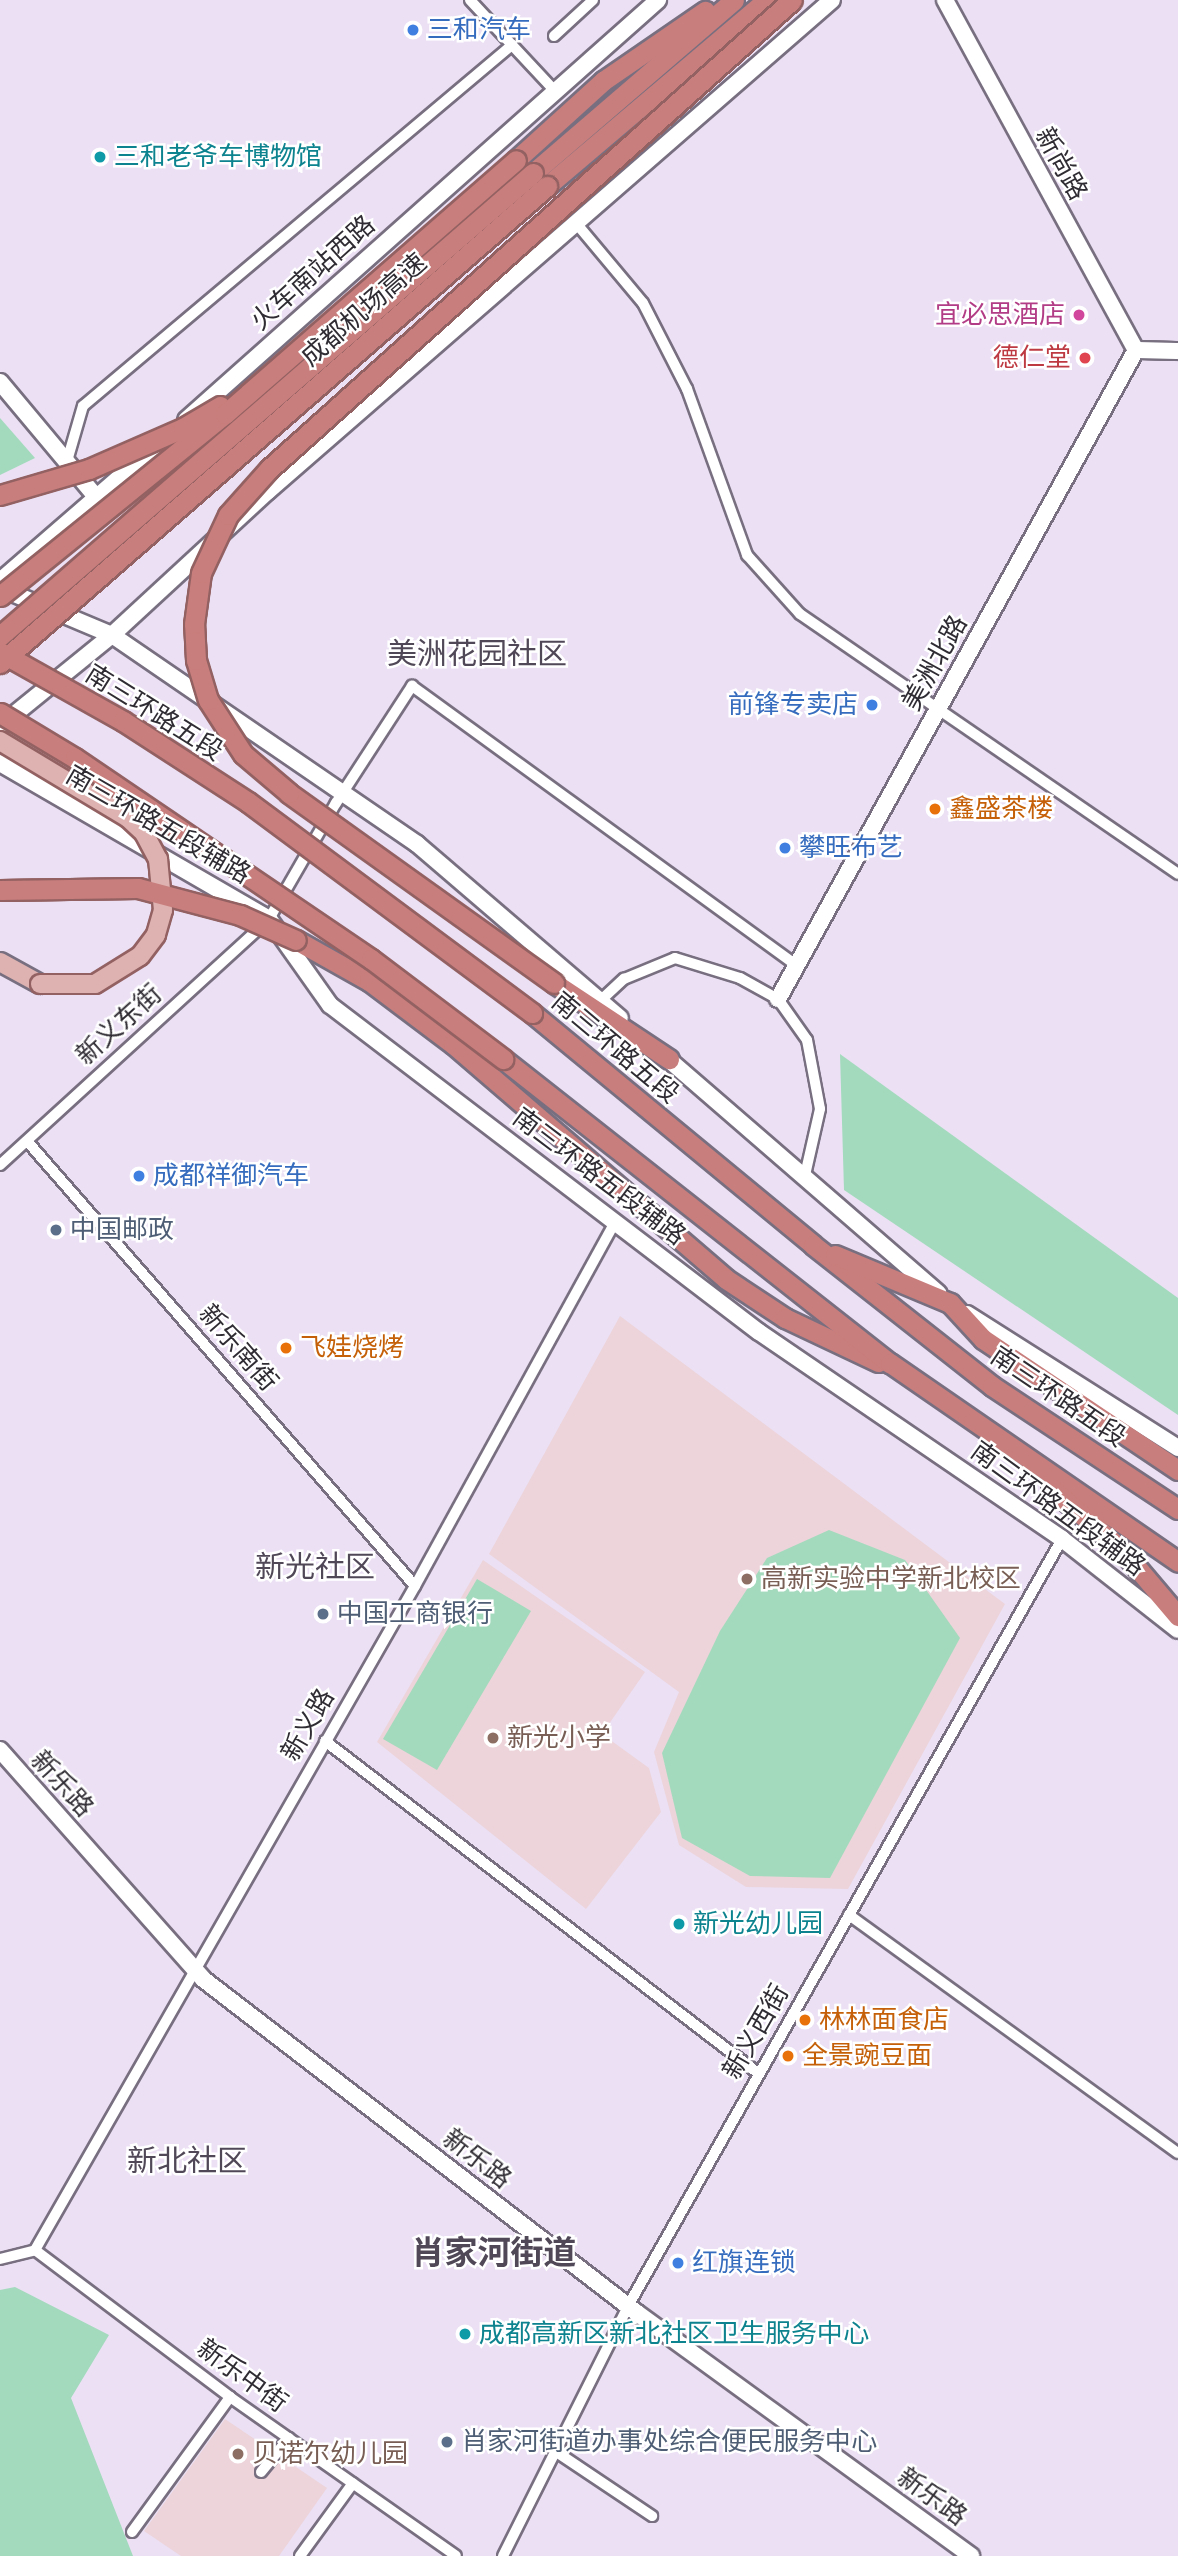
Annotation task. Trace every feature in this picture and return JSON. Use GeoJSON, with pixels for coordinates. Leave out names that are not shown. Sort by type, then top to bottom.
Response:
{"type":"FeatureCollection","features":[{"type":"Feature","properties":{"kind":"highway"},"geometry":{"type":"LineString","coordinates":[[0,596],[260,382],[603,81],[720,0]]}},
{"type":"Feature","properties":{"kind":"highway","name":"成都机场高速"},"geometry":{"type":"LineString","coordinates":[[0,636],[734,0]]}},
{"type":"Feature","properties":{"kind":"highway","name":"成都机场高速"},"geometry":{"type":"LineString","coordinates":[[0,663],[766,0]]}},
{"type":"Feature","properties":{"kind":"highway"},"geometry":{"type":"LineString","coordinates":[[668,1059],[554,983],[289,793],[243,754],[208,700],[195,660],[201,573],[228,515],[269,469],[792,0]]}},
{"type":"Feature","properties":{"kind":"highway"},"geometry":{"type":"LineString","coordinates":[[0,495],[132,451],[183,428],[260,382]]}},
{"type":"Feature","properties":{"kind":"highway","name":"南三环路五段"},"geometry":{"type":"LineString","coordinates":[[0,652],[122,721],[248,802],[531,1013],[813,1245],[992,1386],[1178,1509]]}},
{"type":"Feature","properties":{"kind":"highway"},"geometry":{"type":"LineString","coordinates":[[0,713],[75,758],[351,945],[503,1059],[907,1374],[1178,1562]]}},
{"type":"Feature","properties":{"kind":"highway"},"geometry":{"type":"LineString","coordinates":[[0,890],[138,888],[240,915],[336,960],[453,1044],[726,1279],[785,1318],[907,1374]]}},
{"type":"Feature","properties":{"kind":"highway"},"geometry":{"type":"LineString","coordinates":[[813,1245],[950,1303],[984,1339],[1026,1370],[1178,1470]]}},
{"type":"Feature","properties":{"kind":"highway"},"geometry":{"type":"LineString","coordinates":[[979,1426],[1122,1550],[1178,1616]]}},
{"type":"Feature","properties":{"kind":"main road","name":"火车南站西路"},"geometry":{"type":"LineString","coordinates":[[0,581],[97,499],[657,0]]}},
{"type":"Feature","properties":{"kind":"main road"},"geometry":{"type":"LineString","coordinates":[[0,726],[112,635],[267,492],[832,0]]}},
{"type":"Feature","properties":{"kind":"main road","name":"新尚路"},"geometry":{"type":"LineString","coordinates":[[945,0],[1136,350]]}},
{"type":"Feature","properties":{"kind":"main road"},"geometry":{"type":"LineString","coordinates":[[1136,350],[1178,351]]}},
{"type":"Feature","properties":{"kind":"main road","name":"美洲北路"},"geometry":{"type":"LineString","coordinates":[[778,999],[1136,350]]}},
{"type":"Feature","properties":{"kind":"main road"},"geometry":{"type":"LineString","coordinates":[[0,382],[97,499]]}},
{"type":"Feature","properties":{"kind":"main road"},"geometry":{"type":"LineString","coordinates":[[0,588],[112,635],[417,844],[804,1175],[892,1257],[950,1303],[1178,1448]]}},
{"type":"Feature","properties":{"kind":"main road"},"geometry":{"type":"LineString","coordinates":[[0,740],[128,818],[144,833],[158,859],[161,917],[156,935],[140,956],[95,984],[40,984],[0,962]]}},
{"type":"Feature","properties":{"kind":"main road","name":"南三环路五段辅路"},"geometry":{"type":"LineString","coordinates":[[0,763],[269,919],[330,1006],[759,1332],[1062,1539],[1178,1630]]}},
{"type":"Feature","properties":{"kind":"main road","name":"新乐路"},"geometry":{"type":"LineString","coordinates":[[0,1751],[6,1768],[193,1969],[628,2306],[971,2556]]}},
{"type":"Feature","properties":{"kind":"street"},"geometry":{"type":"LineString","coordinates":[[470,0],[554,90]]}},
{"type":"Feature","properties":{"kind":"street"},"geometry":{"type":"LineString","coordinates":[[554,36],[593,0]]}},
{"type":"Feature","properties":{"kind":"street"},"geometry":{"type":"LineString","coordinates":[[67,461],[83,407],[512,45]]}},
{"type":"Feature","properties":{"kind":"street"},"geometry":{"type":"LineString","coordinates":[[576,223],[643,303],[687,389],[747,555],[800,614],[1178,874]]}},
{"type":"Feature","properties":{"kind":"street","name":"新义东街"},"geometry":{"type":"LineString","coordinates":[[0,1166],[269,919],[342,794],[412,686],[796,965]]}},
{"type":"Feature","properties":{"kind":"street"},"geometry":{"type":"LineString","coordinates":[[600,1001],[624,979],[675,958],[740,978],[778,999],[807,1040],[820,1109],[804,1175]]}},
{"type":"Feature","properties":{"kind":"street","name":"新乐南街"},"geometry":{"type":"LineString","coordinates":[[27,1141],[415,1586]]}},
{"type":"Feature","properties":{"kind":"street","name":"新义路"},"geometry":{"type":"LineString","coordinates":[[35,2250],[193,1969],[415,1586],[616,1221]]}},
{"type":"Feature","properties":{"kind":"street","name":"新义西街"},"geometry":{"type":"LineString","coordinates":[[503,2556],[628,2306],[1062,1539]]}},
{"type":"Feature","properties":{"kind":"street"},"geometry":{"type":"LineString","coordinates":[[325,1741],[758,2073]]}},
{"type":"Feature","properties":{"kind":"street"},"geometry":{"type":"LineString","coordinates":[[849,1915],[1178,2153]]}},
{"type":"Feature","properties":{"kind":"street"},"geometry":{"type":"LineString","coordinates":[[0,2259],[35,2250]]}},
{"type":"Feature","properties":{"kind":"street","name":"新乐中街"},"geometry":{"type":"LineString","coordinates":[[35,2250],[230,2397],[456,2556]]}},
{"type":"Feature","properties":{"kind":"street"},"geometry":{"type":"LineString","coordinates":[[132,2532],[230,2397]]}},
{"type":"Feature","properties":{"kind":"street"},"geometry":{"type":"LineString","coordinates":[[261,2472],[289,2438]]}},
{"type":"Feature","properties":{"kind":"street"},"geometry":{"type":"LineString","coordinates":[[555,2451],[652,2516]]}},
{"type":"Feature","properties":{"kind":"street"},"geometry":{"type":"LineString","coordinates":[[300,2556],[353,2483]]}},
{"type":"Feature","properties":{"kind":"shaded area","name":"高新实验中学新北校区"},"geometry":{"type":"Polygon","coordinates":[[[620,1316],[1005,1604],[848,1889],[746,1887],[679,1845],[654,1752],[679,1692],[489,1554],[620,1316]]]}},
{"type":"Feature","properties":{"kind":"shaded area","name":"新光小学"},"geometry":{"type":"Polygon","coordinates":[[[483,1560],[645,1672],[602,1734],[649,1768],[661,1812],[586,1909],[377,1742],[483,1560]]]}},
{"type":"Feature","properties":{"kind":"shaded area","name":"贝诺尔幼儿园"},"geometry":{"type":"Polygon","coordinates":[[[225,2419],[327,2488],[279,2556],[181,2556],[144,2531],[225,2419]]]}},
{"type":"Feature","properties":{"kind":"green space"},"geometry":{"type":"Polygon","coordinates":[[[0,418],[35,458],[0,475],[0,418]]]}},
{"type":"Feature","properties":{"kind":"green space"},"geometry":{"type":"Polygon","coordinates":[[[840,1054],[1178,1298],[1178,1415],[844,1190],[840,1054]]]}},
{"type":"Feature","properties":{"kind":"green space"},"geometry":{"type":"Polygon","coordinates":[[[829,1530],[905,1560],[960,1638],[830,1878],[750,1876],[682,1838],[662,1753],[720,1631],[767,1558],[829,1530]]]}},
{"type":"Feature","properties":{"kind":"green space"},"geometry":{"type":"Polygon","coordinates":[[[477,1579],[531,1611],[437,1770],[383,1739],[477,1579]]]}},
{"type":"Feature","properties":{"kind":"green space"},"geometry":{"type":"Polygon","coordinates":[[[15,2287],[109,2335],[71,2398],[133,2556],[0,2556],[0,2290],[15,2287]]]}},
{"type":"Feature","properties":{"kind":"place","name":"三和汽车"},"geometry":{"type":"Point","coordinates":[413,30]}},
{"type":"Feature","properties":{"kind":"place","name":"三和老爷车博物馆"},"geometry":{"type":"Point","coordinates":[100,157]}},
{"type":"Feature","properties":{"kind":"place","name":"宜必思酒店"},"geometry":{"type":"Point","coordinates":[1079,315]}},
{"type":"Feature","properties":{"kind":"place","name":"德仁堂"},"geometry":{"type":"Point","coordinates":[1085,358]}},
{"type":"Feature","properties":{"kind":"place","name":"前锋专卖店"},"geometry":{"type":"Point","coordinates":[872,705]}},
{"type":"Feature","properties":{"kind":"place","name":"鑫盛茶楼"},"geometry":{"type":"Point","coordinates":[935,809]}},
{"type":"Feature","properties":{"kind":"place","name":"攀旺布艺"},"geometry":{"type":"Point","coordinates":[785,848]}},
{"type":"Feature","properties":{"kind":"place","name":"成都祥御汽车"},"geometry":{"type":"Point","coordinates":[139,1176]}},
{"type":"Feature","properties":{"kind":"place","name":"中国邮政"},"geometry":{"type":"Point","coordinates":[56,1230]}},
{"type":"Feature","properties":{"kind":"place","name":"飞娃烧烤"},"geometry":{"type":"Point","coordinates":[286,1348]}},
{"type":"Feature","properties":{"kind":"place","name":"高新实验中学新北校区"},"geometry":{"type":"Point","coordinates":[747,1579]}},
{"type":"Feature","properties":{"kind":"place","name":"中国工商银行"},"geometry":{"type":"Point","coordinates":[323,1614]}},
{"type":"Feature","properties":{"kind":"place","name":"新光小学"},"geometry":{"type":"Point","coordinates":[493,1738]}},
{"type":"Feature","properties":{"kind":"place","name":"新光幼儿园"},"geometry":{"type":"Point","coordinates":[679,1924]}},
{"type":"Feature","properties":{"kind":"place","name":"林林面食店"},"geometry":{"type":"Point","coordinates":[805,2020]}},
{"type":"Feature","properties":{"kind":"place","name":"全景豌豆面"},"geometry":{"type":"Point","coordinates":[788,2056]}},
{"type":"Feature","properties":{"kind":"place","name":"红旗连锁"},"geometry":{"type":"Point","coordinates":[678,2263]}},
{"type":"Feature","properties":{"kind":"place","name":"成都高新区新北社区卫生服务中心"},"geometry":{"type":"Point","coordinates":[465,2334]}},
{"type":"Feature","properties":{"kind":"place","name":"肖家河街道办事处综合便民服务中心"},"geometry":{"type":"Point","coordinates":[447,2442]}},
{"type":"Feature","properties":{"kind":"place","name":"贝诺尔幼儿园"},"geometry":{"type":"Point","coordinates":[238,2454]}},
{"type":"Feature","properties":{"kind":"district","name":"美洲花园社区"},"geometry":{"type":"Point","coordinates":[477,654]}},
{"type":"Feature","properties":{"kind":"district","name":"新光社区"},"geometry":{"type":"Point","coordinates":[315,1567]}},
{"type":"Feature","properties":{"kind":"district","name":"新北社区"},"geometry":{"type":"Point","coordinates":[187,2161]}},
{"type":"Feature","properties":{"kind":"district","name":"肖家河街道"},"geometry":{"type":"Point","coordinates":[494,2254]}}]}
